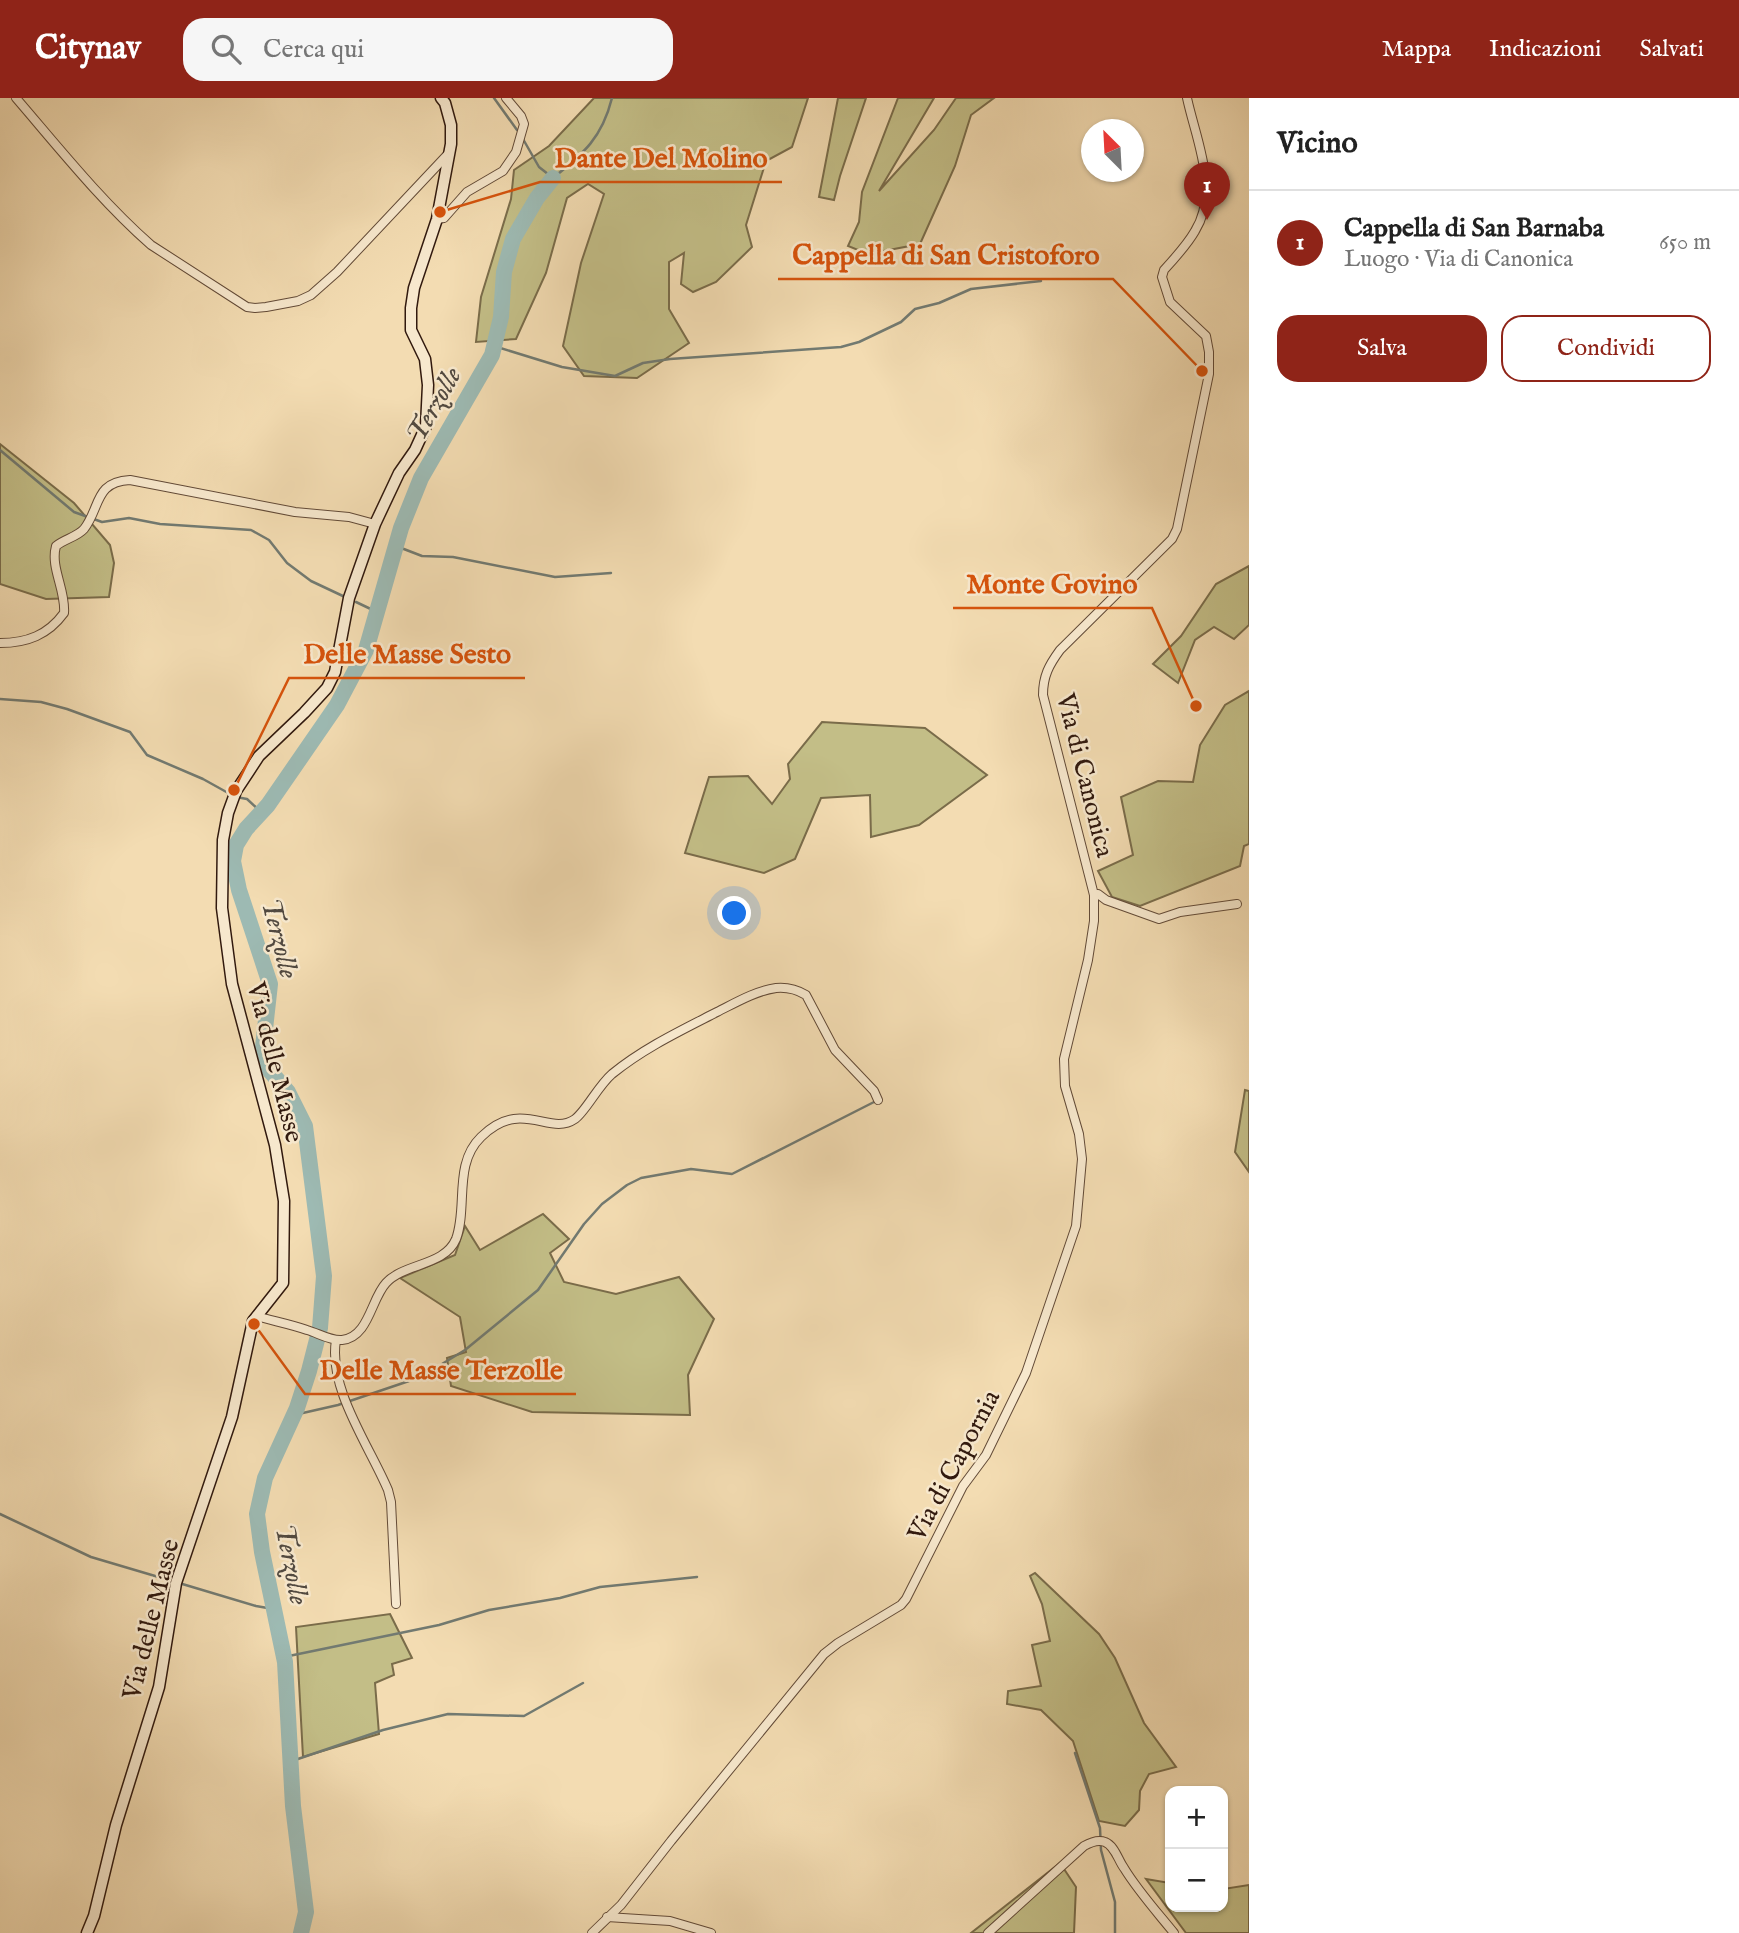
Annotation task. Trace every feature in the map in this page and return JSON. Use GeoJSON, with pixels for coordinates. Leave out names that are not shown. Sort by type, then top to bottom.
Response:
{"type":"FeatureCollection","features":[{"type":"Feature","properties":{"kind":"street"},"geometry":{"type":"LineString","coordinates":[[16,98],[89,182],[151,245],[247,307],[298,301],[311,296],[449,153]]}},
{"type":"Feature","properties":{"kind":"street","name":"Via delle Masse"},"geometry":{"type":"LineString","coordinates":[[87,1933],[94,1916],[116,1825],[159,1687],[176,1583],[232,1417],[256,1316],[283,1283],[284,1201],[275,1144],[232,984],[222,908],[223,840],[233,798],[259,756],[327,688],[335,672],[349,598],[375,524],[426,426],[428,384],[425,359],[411,330],[411,308],[414,288],[437,219],[449,153],[451,125],[441,98]]}},
{"type":"Feature","properties":{"kind":"street"},"geometry":{"type":"LineString","coordinates":[[437,219],[444,218],[467,192],[503,172],[516,152],[524,124],[506,98]]}},
{"type":"Feature","properties":{"kind":"street","name":"Via di Canonica"},"geometry":{"type":"LineString","coordinates":[[1094,921],[1094,895],[1043,695],[1043,678],[1060,650],[1172,539],[1177,529],[1209,374],[1206,336],[1170,302],[1162,277],[1164,270],[1196,231],[1206,205],[1206,174],[1187,98]]}},
{"type":"Feature","properties":{"kind":"street"},"geometry":{"type":"LineString","coordinates":[[0,643],[26,641],[42,634],[64,613],[66,601],[54,555],[60,543],[85,528],[106,488],[117,482],[130,480],[295,512],[348,517],[375,524]]}},
{"type":"Feature","properties":{"kind":"street"},"geometry":{"type":"LineString","coordinates":[[1094,895],[1098,894],[1106,900],[1159,919],[1180,912],[1237,904]]}},
{"type":"Feature","properties":{"kind":"street","name":"Via di Capornia"},"geometry":{"type":"LineString","coordinates":[[592,1933],[621,1905],[824,1654],[901,1605],[963,1486],[992,1443],[1026,1373],[1076,1226],[1082,1159],[1079,1134],[1065,1086],[1064,1059],[1088,960],[1094,921]]}},
{"type":"Feature","properties":{"kind":"street"},"geometry":{"type":"LineString","coordinates":[[256,1316],[309,1330],[334,1340],[346,1340],[358,1333],[384,1285],[411,1267],[428,1262],[454,1243],[466,1166],[478,1139],[511,1118],[521,1117],[563,1124],[573,1120],[610,1076],[638,1054],[753,994],[787,988],[806,995],[835,1050],[874,1091],[878,1100]]}},
{"type":"Feature","properties":{"kind":"street"},"geometry":{"type":"LineString","coordinates":[[334,1340],[333,1359],[342,1387],[391,1502],[396,1604]]}},
{"type":"Feature","properties":{"kind":"street"},"geometry":{"type":"LineString","coordinates":[[988,1933],[1091,1841],[1102,1841],[1114,1849],[1132,1880],[1174,1933]]}},
{"type":"Feature","properties":{"kind":"street"},"geometry":{"type":"LineString","coordinates":[[607,1917],[670,1921],[711,1933]]}},
{"type":"Feature","properties":{"kind":"shaded area"},"geometry":{"type":"Polygon","coordinates":[[[594,98],[808,98],[792,147],[766,161],[746,225],[752,247],[716,282],[693,292],[681,284],[684,253],[669,262],[669,309],[689,343],[637,378],[584,376],[563,346],[581,263],[604,194],[588,184],[567,198],[546,273],[516,339],[476,342],[481,297],[511,199],[514,170],[549,146],[594,98]]]}},
{"type":"Feature","properties":{"kind":"shaded area"},"geometry":{"type":"Polygon","coordinates":[[[838,98],[866,98],[834,200],[819,197],[838,98]]]}},
{"type":"Feature","properties":{"kind":"shaded area"},"geometry":{"type":"Polygon","coordinates":[[[898,98],[934,98],[879,191],[934,130],[956,98],[994,98],[971,115],[955,166],[920,244],[868,254],[848,246],[859,222],[862,192],[898,98]]]}},
{"type":"Feature","properties":{"kind":"shaded area"},"geometry":{"type":"Polygon","coordinates":[[[0,444],[74,503],[110,545],[114,563],[109,597],[46,599],[0,584],[0,444]]]}},
{"type":"Feature","properties":{"kind":"shaded area"},"geometry":{"type":"Polygon","coordinates":[[[1249,566],[1249,625],[1234,639],[1214,627],[1195,640],[1178,683],[1153,664],[1181,636],[1216,584],[1249,566]]]}},
{"type":"Feature","properties":{"kind":"shaded area"},"geometry":{"type":"Polygon","coordinates":[[[1249,691],[1249,844],[1244,846],[1240,866],[1140,906],[1112,897],[1098,871],[1133,855],[1121,797],[1158,781],[1193,782],[1200,745],[1225,705],[1249,691]]]}},
{"type":"Feature","properties":{"kind":"shaded area"},"geometry":{"type":"Polygon","coordinates":[[[822,722],[925,728],[987,775],[919,825],[871,837],[870,795],[821,798],[795,859],[764,873],[685,853],[709,777],[748,776],[772,804],[790,779],[788,764],[822,722]]]}},
{"type":"Feature","properties":{"kind":"shaded area"},"geometry":{"type":"Polygon","coordinates":[[[1245,1090],[1249,1091],[1249,1172],[1235,1152],[1245,1090]]]}},
{"type":"Feature","properties":{"kind":"shaded area"},"geometry":{"type":"Polygon","coordinates":[[[543,1214],[569,1239],[550,1253],[564,1282],[616,1294],[679,1277],[714,1319],[688,1375],[690,1415],[532,1412],[451,1386],[447,1358],[466,1352],[460,1317],[400,1278],[455,1255],[465,1226],[480,1250],[543,1214]]]}},
{"type":"Feature","properties":{"kind":"shaded area"},"geometry":{"type":"Polygon","coordinates":[[[1035,1573],[1099,1634],[1115,1658],[1144,1723],[1176,1767],[1149,1774],[1140,1791],[1139,1810],[1125,1826],[1099,1821],[1073,1741],[1041,1710],[1007,1704],[1008,1691],[1041,1686],[1032,1645],[1050,1641],[1042,1604],[1030,1576],[1035,1573]]]}},
{"type":"Feature","properties":{"kind":"shaded area"},"geometry":{"type":"Polygon","coordinates":[[[390,1614],[412,1658],[392,1664],[394,1675],[375,1683],[379,1734],[303,1757],[296,1627],[390,1614]]]}},
{"type":"Feature","properties":{"kind":"shaded area"},"geometry":{"type":"Polygon","coordinates":[[[1060,1863],[1076,1887],[1074,1933],[971,1933],[1060,1863]]]}},
{"type":"Feature","properties":{"kind":"shaded area"},"geometry":{"type":"Polygon","coordinates":[[[1146,1879],[1165,1882],[1165,1905],[1146,1879]]]}},
{"type":"Feature","properties":{"kind":"shaded area"},"geometry":{"type":"Polygon","coordinates":[[[1249,1885],[1249,1933],[1186,1933],[1170,1912],[1228,1912],[1228,1888],[1249,1885]]]}},
{"type":"Feature","properties":{"kind":"waterway"},"geometry":{"type":"LineString","coordinates":[[494,98],[517,130]]}},
{"type":"Feature","properties":{"kind":"waterway"},"geometry":{"type":"LineString","coordinates":[[523,139],[539,167],[553,178],[590,144],[603,124],[612,98]]}},
{"type":"Feature","properties":{"kind":"waterway","name":"Terzolle"},"geometry":{"type":"LineString","coordinates":[[301,1933],[306,1912],[293,1806],[285,1662],[262,1552],[257,1514],[265,1478],[297,1408],[309,1371],[320,1328],[324,1276],[305,1126],[288,1092],[270,1071],[263,1047],[270,984],[239,890],[233,861],[236,845],[246,829],[268,805],[337,705],[366,650],[401,528],[421,478],[492,355],[501,317],[504,272],[513,239],[537,198],[553,178]]}},
{"type":"Feature","properties":{"kind":"waterway"},"geometry":{"type":"LineString","coordinates":[[494,346],[562,367],[615,376],[643,363],[670,359],[841,347],[859,342],[901,322],[915,309],[939,303],[971,289],[1041,281]]}},
{"type":"Feature","properties":{"kind":"waterway"},"geometry":{"type":"LineString","coordinates":[[0,450],[74,512],[102,522],[129,518],[160,524],[251,530],[269,540],[287,563],[311,581],[345,597]]}},
{"type":"Feature","properties":{"kind":"waterway"},"geometry":{"type":"LineString","coordinates":[[396,546],[422,556],[453,557],[555,577],[611,573]]}},
{"type":"Feature","properties":{"kind":"waterway"},"geometry":{"type":"LineString","coordinates":[[356,602],[377,612]]}},
{"type":"Feature","properties":{"kind":"waterway"},"geometry":{"type":"LineString","coordinates":[[0,699],[41,702],[130,732],[147,755],[230,794]]}},
{"type":"Feature","properties":{"kind":"waterway"},"geometry":{"type":"LineString","coordinates":[[236,797],[247,799],[261,812]]}},
{"type":"Feature","properties":{"kind":"waterway"},"geometry":{"type":"LineString","coordinates":[[294,1415],[338,1405],[409,1381],[465,1350],[538,1290],[584,1224],[602,1204],[627,1185],[641,1178],[691,1169],[732,1174],[874,1102]]}},
{"type":"Feature","properties":{"kind":"waterway"},"geometry":{"type":"LineString","coordinates":[[0,1514],[91,1557],[172,1581]]}},
{"type":"Feature","properties":{"kind":"waterway"},"geometry":{"type":"LineString","coordinates":[[284,1657],[439,1625],[489,1610],[560,1598],[600,1587],[697,1577]]}},
{"type":"Feature","properties":{"kind":"waterway"},"geometry":{"type":"LineString","coordinates":[[179,1583],[273,1609]]}},
{"type":"Feature","properties":{"kind":"waterway"},"geometry":{"type":"LineString","coordinates":[[292,1761],[383,1730],[448,1714],[524,1716],[583,1683]]}},
{"type":"Feature","properties":{"kind":"waterway"},"geometry":{"type":"LineString","coordinates":[[1075,1753],[1100,1828],[1101,1850],[1115,1902],[1115,1933]]}},
{"type":"Feature","properties":{"kind":"place","name":"Dante Del Molino"},"geometry":{"type":"Point","coordinates":[440,212]}},
{"type":"Feature","properties":{"kind":"place","name":"Cappella di San Barnaba"},"geometry":{"type":"Point","coordinates":[1207,220]}},
{"type":"Feature","properties":{"kind":"place","name":"Cappella di San Cristoforo"},"geometry":{"type":"Point","coordinates":[1202,371]}},
{"type":"Feature","properties":{"kind":"place","name":"Monte Govino"},"geometry":{"type":"Point","coordinates":[1196,706]}},
{"type":"Feature","properties":{"kind":"place","name":"Delle Masse Sesto"},"geometry":{"type":"Point","coordinates":[234,790]}},
{"type":"Feature","properties":{"kind":"place","name":"Delle Masse Terzolle"},"geometry":{"type":"Point","coordinates":[254,1324]}}]}
